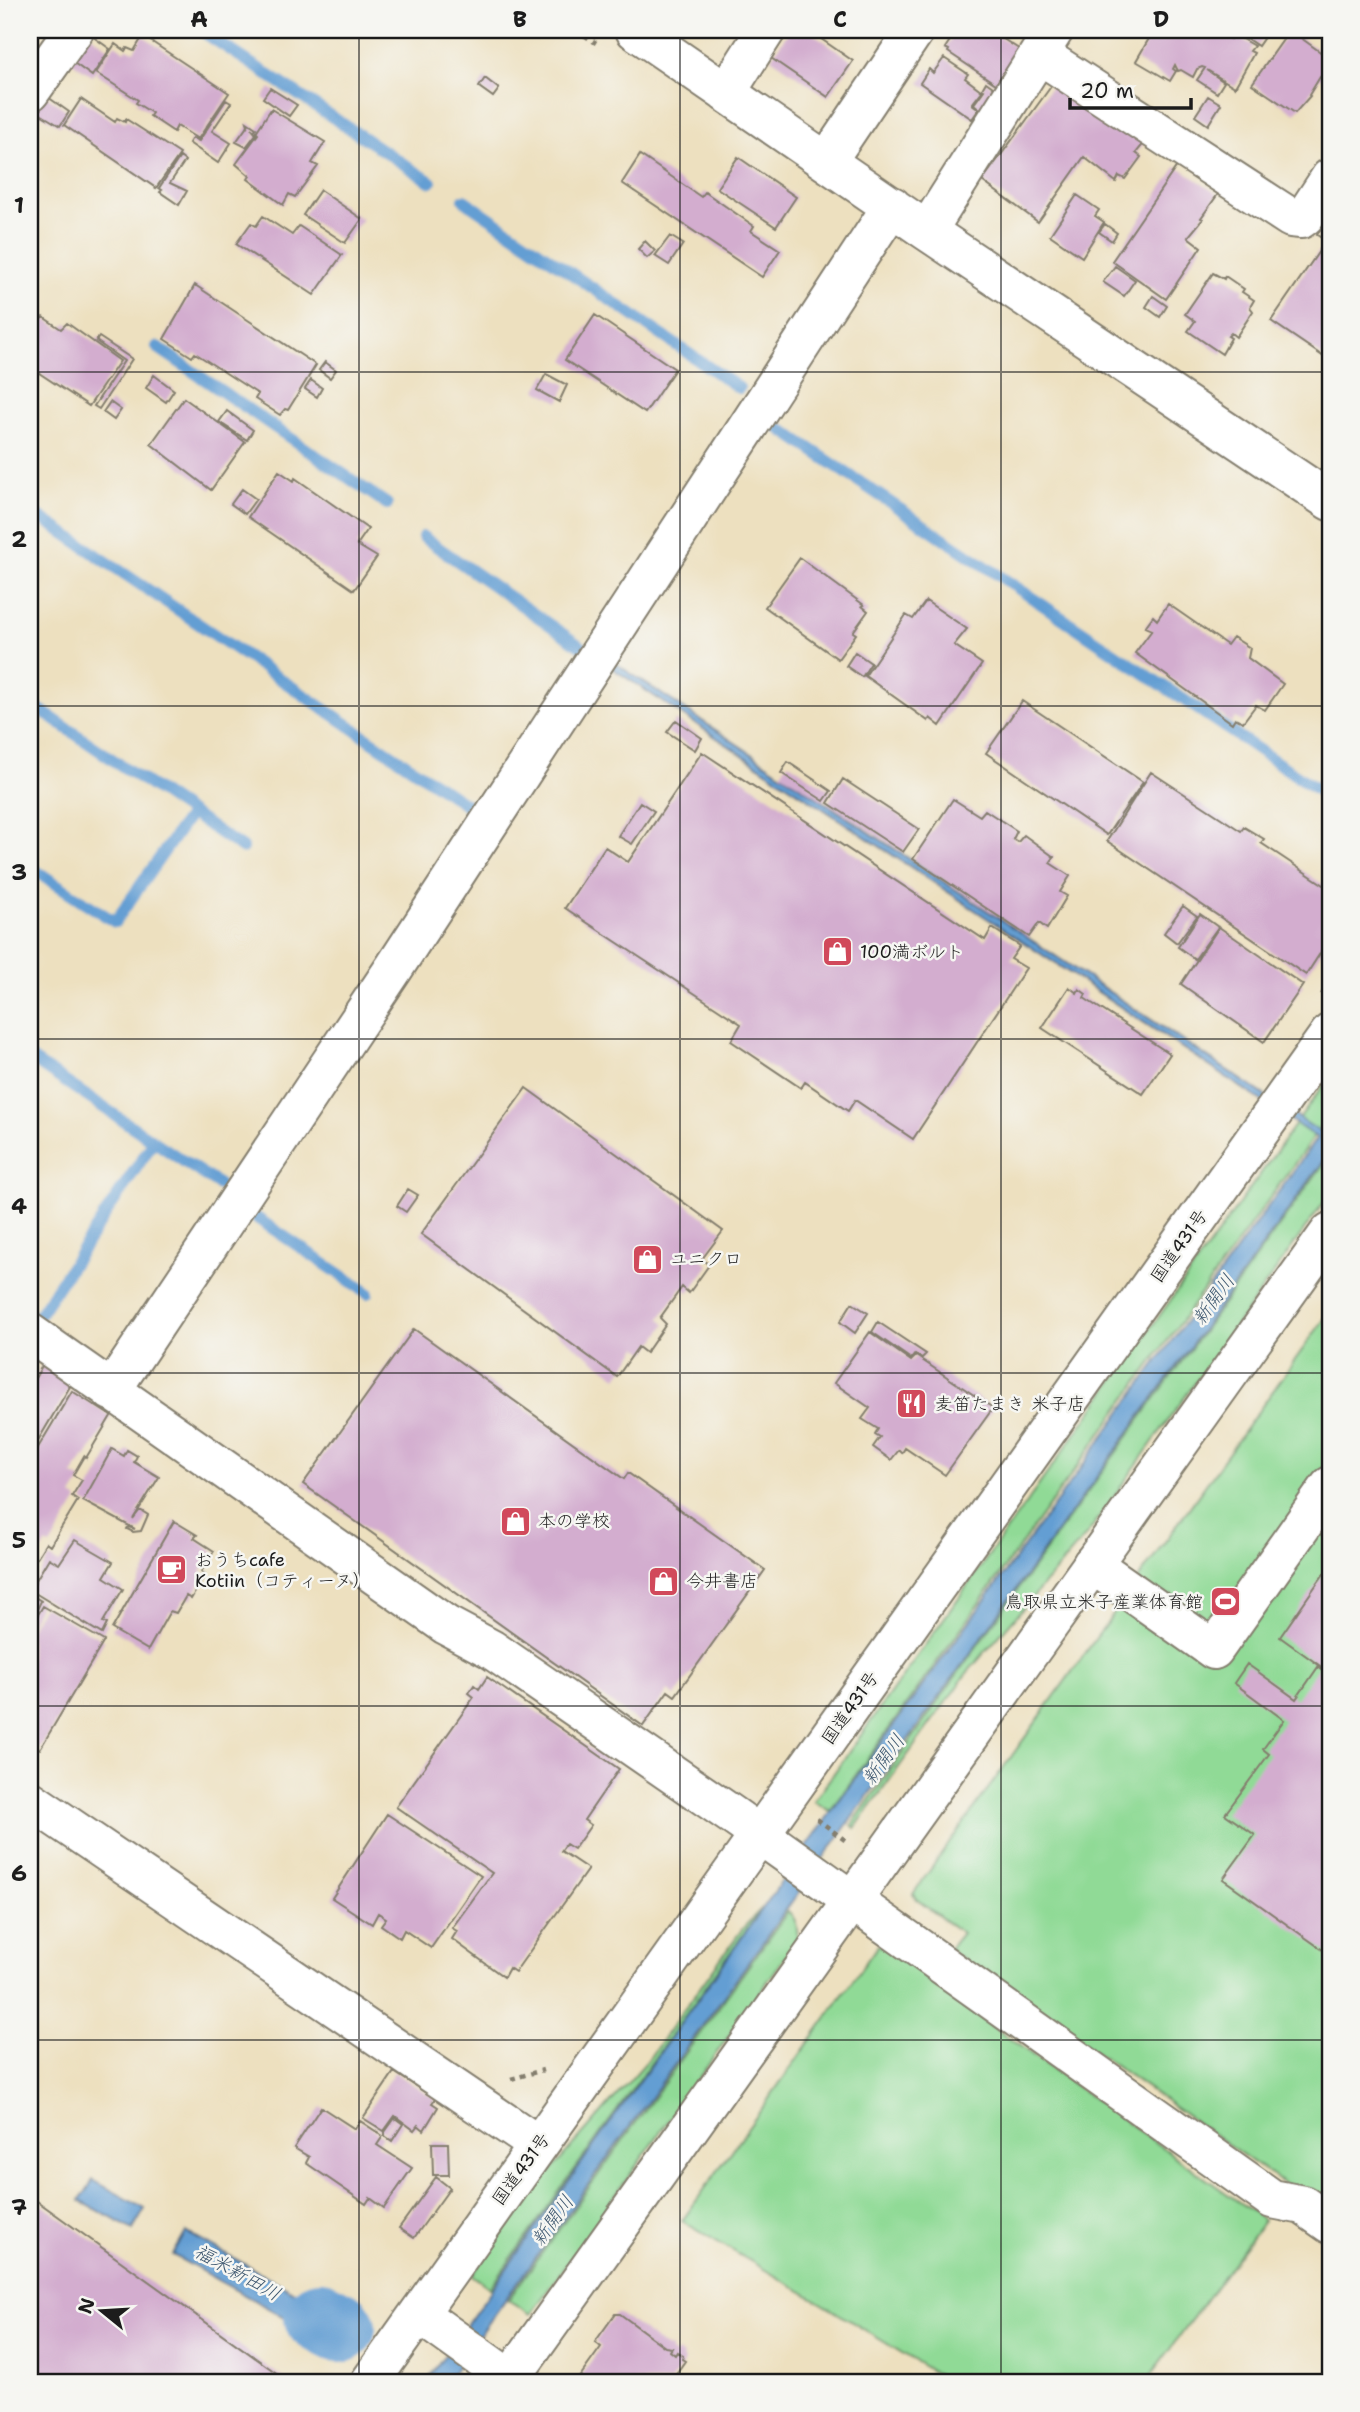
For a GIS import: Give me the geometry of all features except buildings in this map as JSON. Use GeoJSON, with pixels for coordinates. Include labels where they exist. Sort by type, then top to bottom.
{"type":"FeatureCollection","features":[{"type":"Feature","properties":{"kind":"main road"},"geometry":{"type":"LineString","coordinates":[[30,92],[74,30]]}},
{"type":"Feature","properties":{"kind":"main road"},"geometry":{"type":"LineString","coordinates":[[635,30],[1330,501]]}},
{"type":"Feature","properties":{"kind":"main road"},"geometry":{"type":"LineString","coordinates":[[726,93],[766,30]]}},
{"type":"Feature","properties":{"kind":"main road"},"geometry":{"type":"LineString","coordinates":[[827,162],[915,30]]}},
{"type":"Feature","properties":{"kind":"main road"},"geometry":{"type":"LineString","coordinates":[[928,231],[1046,42],[1291,218],[1301,219],[1305,216],[1330,178]]}},
{"type":"Feature","properties":{"kind":"main road"},"geometry":{"type":"LineString","coordinates":[[111,1391],[386,980],[892,206]]}},
{"type":"Feature","properties":{"kind":"main road","name":"国道431号"},"geometry":{"type":"LineString","coordinates":[[370,2382],[426,2319],[538,2145],[766,1839],[1330,1033]]}},
{"type":"Feature","properties":{"kind":"main road"},"geometry":{"type":"LineString","coordinates":[[426,2319],[505,2378],[848,1897],[1092,1564],[1330,1232]]}},
{"type":"Feature","properties":{"kind":"main road"},"geometry":{"type":"LineString","coordinates":[[30,1333],[446,1625],[491,1649],[766,1839],[1272,2199],[1303,2205],[1330,2224]]}},
{"type":"Feature","properties":{"kind":"main road"},"geometry":{"type":"LineString","coordinates":[[1092,1564],[1214,1650],[1330,1486]]}},
{"type":"Feature","properties":{"kind":"main road"},"geometry":{"type":"LineString","coordinates":[[30,1800],[538,2145]]}},
{"type":"Feature","properties":{"kind":"path"},"geometry":{"type":"LineString","coordinates":[[807,1812],[850,1843]]}},
{"type":"Feature","properties":{"kind":"green space"},"geometry":{"type":"Polygon","coordinates":[[[1330,1076],[1330,1114],[830,1811],[814,1801],[1330,1076]]]}},
{"type":"Feature","properties":{"kind":"green space"},"geometry":{"type":"Polygon","coordinates":[[[1330,1155],[1330,1194],[1085,1537],[967,1673],[855,1828],[852,1825],[965,1663],[1330,1155]]]}},
{"type":"Feature","properties":{"kind":"green space","name":"鳥取県立米子産業体育館"},"geometry":{"type":"Polygon","coordinates":[[[1330,1311],[1330,2216],[949,1949],[962,1933],[913,1894],[1330,1311]]]}},
{"type":"Feature","properties":{"kind":"green space"},"geometry":{"type":"Polygon","coordinates":[[[762,1908],[490,2288],[472,2275],[531,2194],[647,2061],[743,1928],[762,1908]]]}},
{"type":"Feature","properties":{"kind":"green space"},"geometry":{"type":"Polygon","coordinates":[[[788,1911],[796,1924],[797,1940],[531,2314],[508,2300],[788,1911]]]}},
{"type":"Feature","properties":{"kind":"green space"},"geometry":{"type":"Polygon","coordinates":[[[878,1945],[888,1947],[929,1976],[927,1980],[1264,2220],[1146,2382],[949,2382],[682,2221],[878,1945]]]}},
{"type":"Feature","properties":{"kind":"water","name":"新開川"},"geometry":{"type":"Polygon","coordinates":[[[609,659],[1320,1132],[1330,1119],[1330,1152],[446,2382],[426,2382],[841,1798],[1317,1138],[606,664],[609,659]]]}},
{"type":"Feature","properties":{"kind":"water"},"geometry":{"type":"Polygon","coordinates":[[[93,2180],[145,2209],[133,2230],[80,2201],[93,2180]]]}},
{"type":"Feature","properties":{"kind":"water"},"geometry":{"type":"Polygon","coordinates":[[[186,2232],[306,2298],[291,2321],[173,2255],[186,2232]]]}},
{"type":"Feature","properties":{"kind":"waterway"},"geometry":{"type":"LineString","coordinates":[[200,30],[431,182]]}},
{"type":"Feature","properties":{"kind":"waterway"},"geometry":{"type":"LineString","coordinates":[[464,200],[739,388]]}},
{"type":"Feature","properties":{"kind":"waterway"},"geometry":{"type":"LineString","coordinates":[[157,347],[387,504]]}},
{"type":"Feature","properties":{"kind":"waterway"},"geometry":{"type":"LineString","coordinates":[[763,417],[1330,798]]}},
{"type":"Feature","properties":{"kind":"waterway"},"geometry":{"type":"LineString","coordinates":[[30,510],[474,810]]}},
{"type":"Feature","properties":{"kind":"waterway"},"geometry":{"type":"LineString","coordinates":[[423,537],[583,648]]}},
{"type":"Feature","properties":{"kind":"waterway"},"geometry":{"type":"LineString","coordinates":[[30,703],[242,848]]}},
{"type":"Feature","properties":{"kind":"waterway"},"geometry":{"type":"LineString","coordinates":[[30,867],[115,922],[191,813]]}},
{"type":"Feature","properties":{"kind":"waterway"},"geometry":{"type":"LineString","coordinates":[[30,1058],[219,1185]]}},
{"type":"Feature","properties":{"kind":"waterway"},"geometry":{"type":"LineString","coordinates":[[33,1324],[154,1141]]}},
{"type":"Feature","properties":{"kind":"waterway"},"geometry":{"type":"LineString","coordinates":[[245,1210],[368,1293]]}},
{"type":"Feature","properties":{"kind":"waterway","name":"福米新田川"},"geometry":{"type":"LineString","coordinates":[[320,2317],[340,2327]]}},
{"type":"Feature","properties":{"kind":"place","name":"100満ボルト"},"geometry":{"type":"Point","coordinates":[837,952]}},
{"type":"Feature","properties":{"kind":"place","name":"ユニクロ"},"geometry":{"type":"Point","coordinates":[647,1259]}},
{"type":"Feature","properties":{"kind":"place","name":"麦笛たまき 米子店"},"geometry":{"type":"Point","coordinates":[912,1404]}},
{"type":"Feature","properties":{"kind":"place","name":"本の学校"},"geometry":{"type":"Point","coordinates":[515,1521]}},
{"type":"Feature","properties":{"kind":"place","name":"おうちcafe Kotiin（コティーヌ）"},"geometry":{"type":"Point","coordinates":[172,1570]}},
{"type":"Feature","properties":{"kind":"place","name":"今井書店"},"geometry":{"type":"Point","coordinates":[663,1581]}},
{"type":"Feature","properties":{"kind":"place","name":"鳥取県立米子産業体育館"},"geometry":{"type":"Point","coordinates":[1226,1602]}}]}
